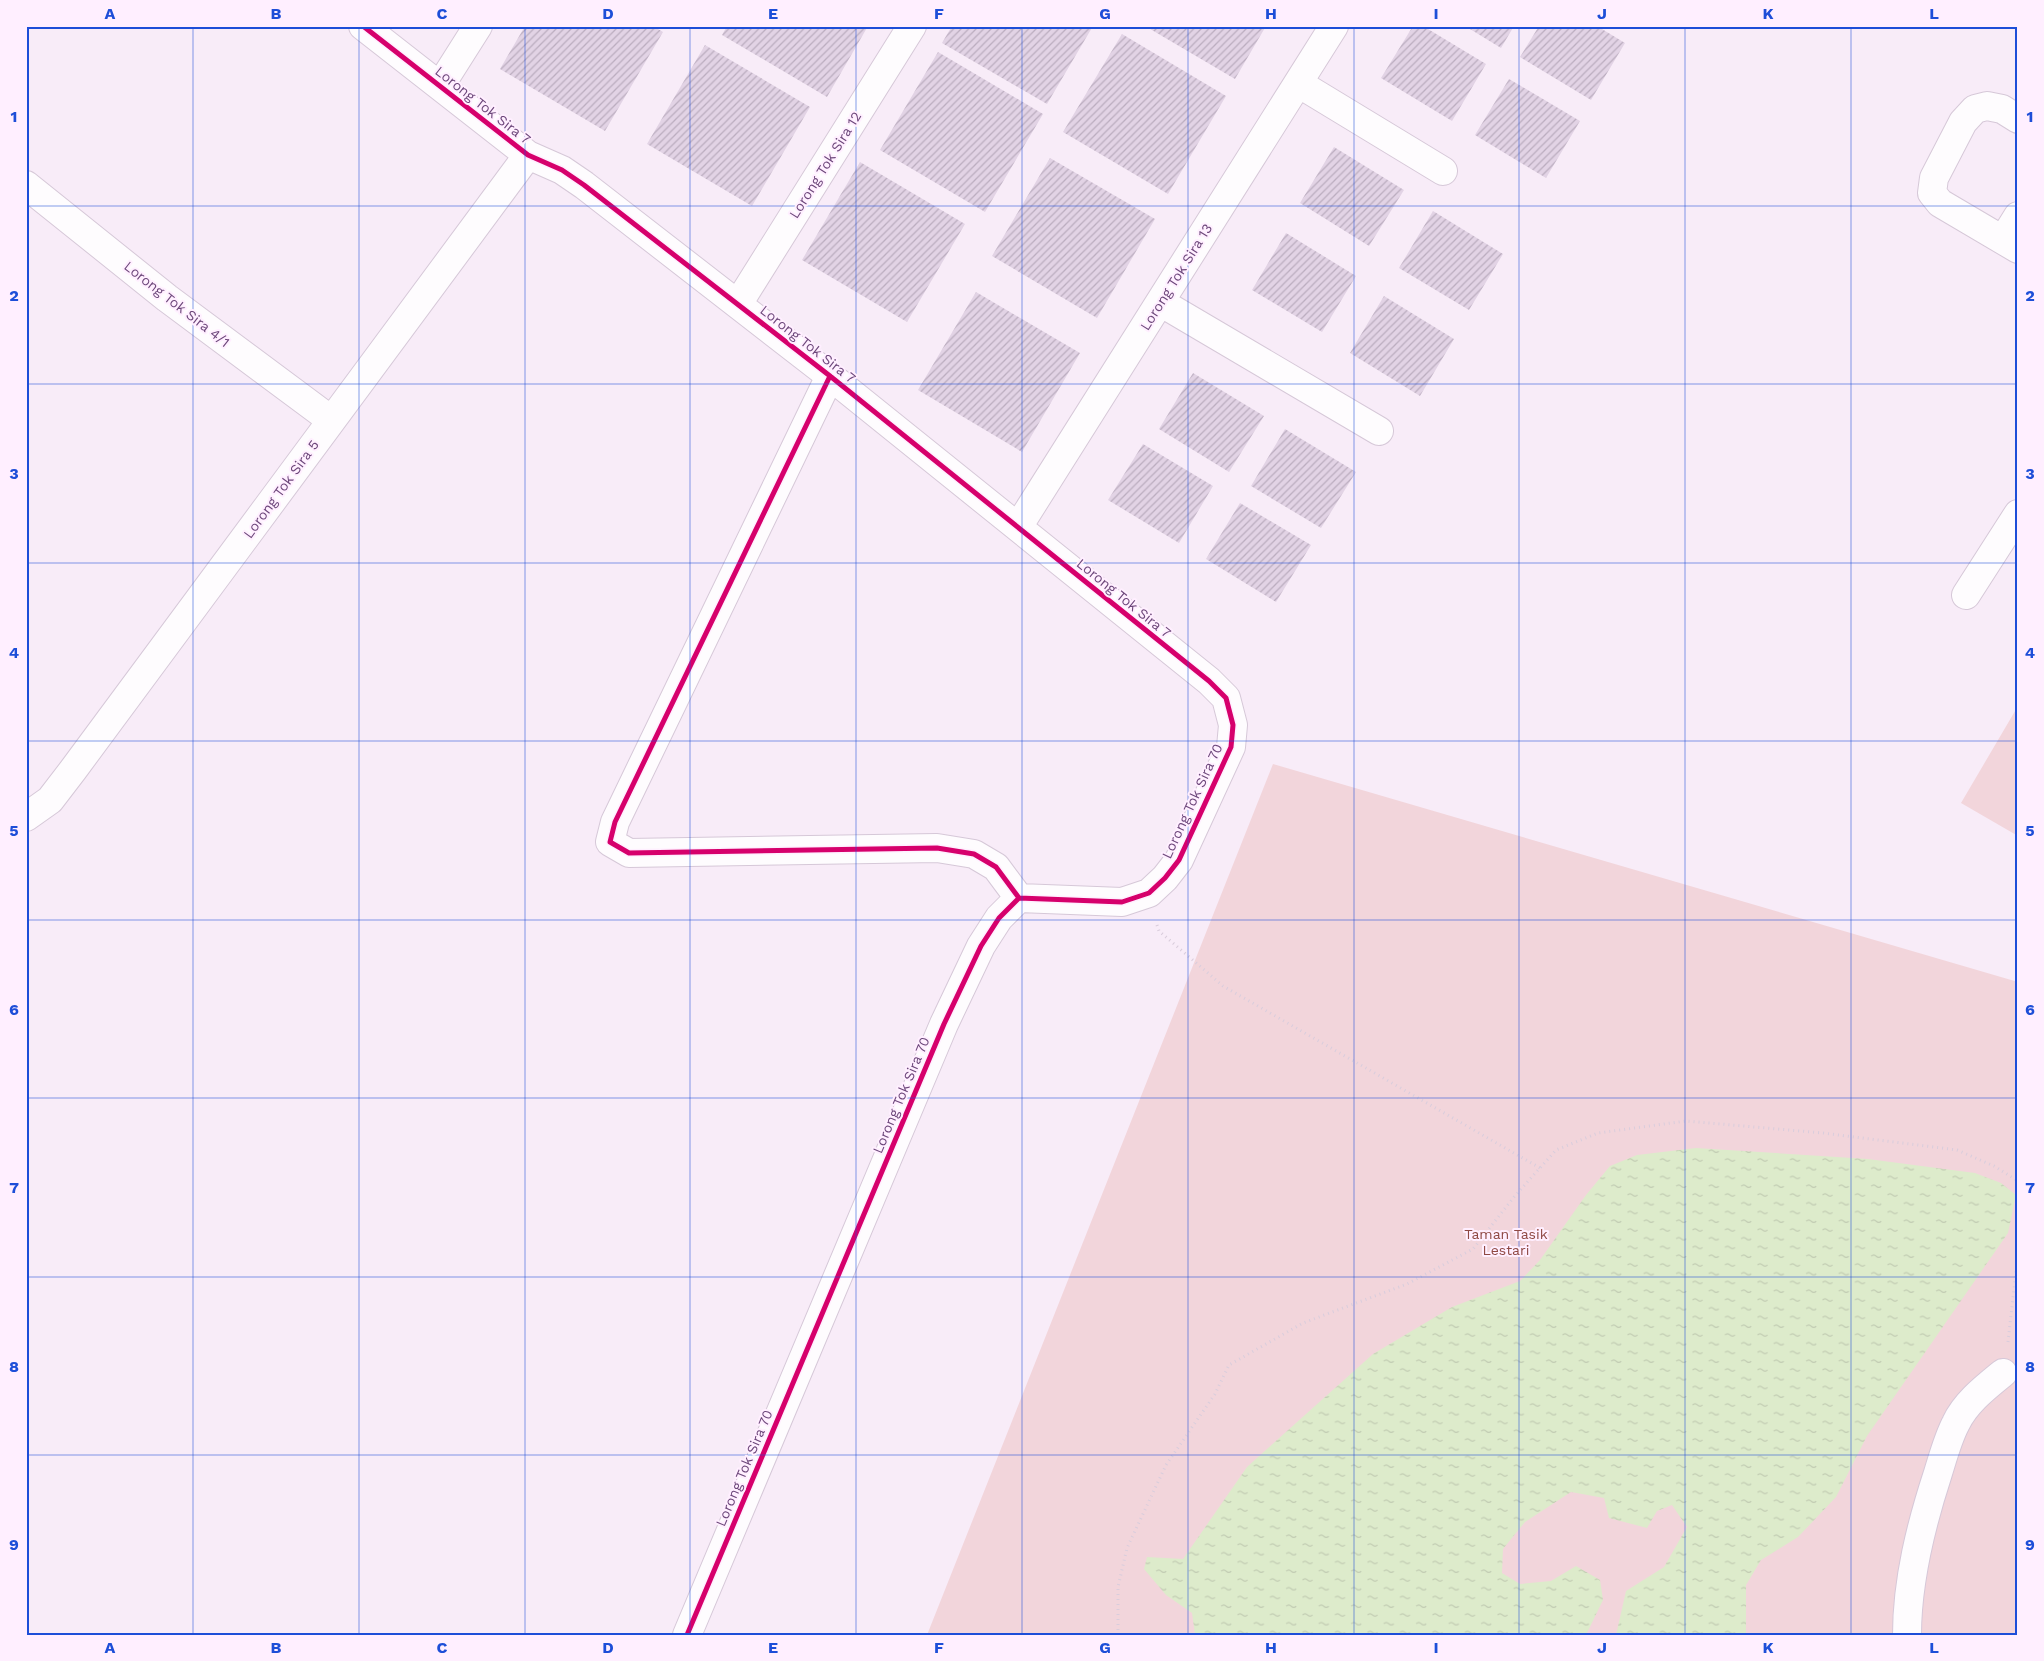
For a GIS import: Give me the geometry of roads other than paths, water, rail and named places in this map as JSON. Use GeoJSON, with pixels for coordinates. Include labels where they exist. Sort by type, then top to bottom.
{"type":"FeatureCollection","features":[{"type":"Feature","properties":{"kind":"street","name":"Lorong Tok Sira 7"},"geometry":{"type":"LineString","coordinates":[[363,26],[528,155],[562,170],[584,185],[738,304],[1209,681],[1226,698]]}},
{"type":"Feature","properties":{"kind":"street"},"geometry":{"type":"LineString","coordinates":[[440,86],[478,26]]}},
{"type":"Feature","properties":{"kind":"street","name":"Lorong Tok Sira 12"},"geometry":{"type":"LineString","coordinates":[[738,304],[912,26]]}},
{"type":"Feature","properties":{"kind":"street","name":"Lorong Tok Sira 13"},"geometry":{"type":"LineString","coordinates":[[1018,527],[1334,26]]}},
{"type":"Feature","properties":{"kind":"street"},"geometry":{"type":"LineString","coordinates":[[1298,83],[1442,171]]}},
{"type":"Feature","properties":{"kind":"street"},"geometry":{"type":"LineString","coordinates":[[2018,120],[2002,110],[1987,106],[1975,109],[1963,122],[1934,178],[1932,186],[1932,193],[1940,203],[2010,245],[2018,216]]}},
{"type":"Feature","properties":{"kind":"street","name":"Lorong Tok Sira 5"},"geometry":{"type":"LineString","coordinates":[[26,817],[50,800],[73,770],[217,577],[330,420],[528,155]]}},
{"type":"Feature","properties":{"kind":"street","name":"Lorong Tok Sira 4/1"},"geometry":{"type":"LineString","coordinates":[[26,185],[167,298],[330,420]]}},
{"type":"Feature","properties":{"kind":"street"},"geometry":{"type":"LineString","coordinates":[[1160,302],[1379,431]]}},
{"type":"Feature","properties":{"kind":"street"},"geometry":{"type":"LineString","coordinates":[[830,376],[615,822],[610,842],[629,852],[937,848],[974,854],[996,867],[1019,898]]}},
{"type":"Feature","properties":{"kind":"street"},"geometry":{"type":"LineString","coordinates":[[1966,595],[2018,514]]}},
{"type":"Feature","properties":{"kind":"street","name":"Lorong Tok Sira 70"},"geometry":{"type":"LineString","coordinates":[[686,1635],[944,1024],[981,946],[999,918],[1019,898],[1122,902],[1149,893],[1165,878],[1179,860],[1231,747],[1233,725],[1226,698]]}},
{"type":"Feature","properties":{"kind":"street"},"geometry":{"type":"LineString","coordinates":[[1907,1635],[1912,1580],[1923,1519],[1956,1421],[1979,1392],[2003,1373]]}},
{"type":"Feature","properties":{"kind":"water"},"geometry":{"type":"Polygon","coordinates":[[[1696,1148],[1868,1159],[1975,1173],[2001,1183],[2016,1195],[2008,1233],[1867,1436],[1836,1497],[1798,1537],[1761,1560],[1746,1585],[1746,1635],[1616,1635],[1626,1591],[1664,1567],[1687,1527],[1672,1505],[1657,1511],[1647,1528],[1609,1518],[1604,1498],[1571,1492],[1525,1522],[1503,1549],[1502,1573],[1520,1584],[1551,1581],[1576,1566],[1600,1580],[1603,1600],[1586,1635],[1195,1635],[1192,1613],[1166,1595],[1144,1569],[1147,1557],[1183,1559],[1247,1467],[1373,1354],[1452,1307],[1520,1281],[1540,1260],[1586,1195],[1610,1166],[1637,1155],[1696,1148]]]}},
{"type":"Feature","properties":{"kind":"park label","name":"Taman Tasik Lestari"},"geometry":{"type":"Point","coordinates":[1506,1242]}}]}
